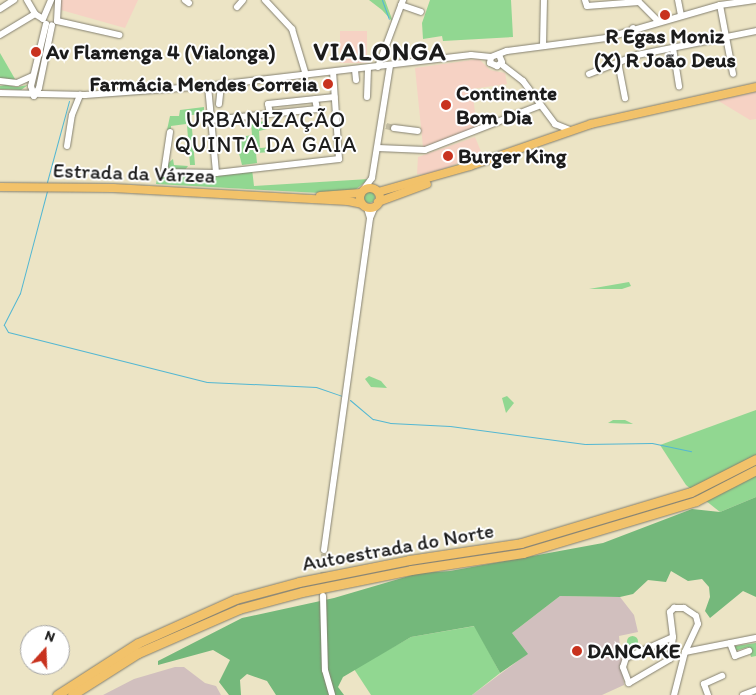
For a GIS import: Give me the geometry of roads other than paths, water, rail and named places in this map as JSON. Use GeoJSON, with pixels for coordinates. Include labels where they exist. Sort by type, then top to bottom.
{"type":"FeatureCollection","features":[{"type":"Feature","properties":{"kind":"highway","name":"Autoestrada do Norte"},"geometry":{"type":"LineString","coordinates":[[57,695],[138,643],[236,599],[300,582],[410,560],[521,543],[691,492],[756,459]]}},
{"type":"Feature","properties":{"kind":"highway","name":"Autoestrada do Norte"},"geometry":{"type":"LineString","coordinates":[[72,695],[138,653],[239,609],[302,592],[402,572],[523,553],[696,501],[756,470]]}},
{"type":"Feature","properties":{"kind":"main road","name":"Estrada da Várzea"},"geometry":{"type":"LineString","coordinates":[[1,187],[264,196],[371,205],[552,136],[631,113],[756,87]]}},
{"type":"Feature","properties":{"kind":"main road","name":"Estrada da Várzea"},"geometry":{"type":"LineString","coordinates":[[264,196],[376,191],[470,166]]}},
{"type":"Feature","properties":{"kind":"main road"},"geometry":{"type":"LineString","coordinates":[[371,205],[376,191]]}},
{"type":"Feature","properties":{"kind":"main road"},"geometry":{"type":"LineString","coordinates":[[362,192],[371,205]]}},
{"type":"Feature","properties":{"kind":"street"},"geometry":{"type":"LineString","coordinates":[[0,9],[14,0]]}},
{"type":"Feature","properties":{"kind":"street"},"geometry":{"type":"LineString","coordinates":[[27,0],[35,14],[119,35]]}},
{"type":"Feature","properties":{"kind":"street"},"geometry":{"type":"LineString","coordinates":[[34,96],[39,88],[50,19],[51,0]]}},
{"type":"Feature","properties":{"kind":"street"},"geometry":{"type":"LineString","coordinates":[[22,96],[31,86],[50,19],[58,0]]}},
{"type":"Feature","properties":{"kind":"street"},"geometry":{"type":"LineString","coordinates":[[237,7],[243,0]]}},
{"type":"Feature","properties":{"kind":"street"},"geometry":{"type":"LineString","coordinates":[[266,0],[292,30],[306,75]]}},
{"type":"Feature","properties":{"kind":"street"},"geometry":{"type":"LineString","coordinates":[[543,46],[544,0]]}},
{"type":"Feature","properties":{"kind":"street"},"geometry":{"type":"LineString","coordinates":[[584,0],[586,6],[599,3],[639,1],[658,21]]}},
{"type":"Feature","properties":{"kind":"street"},"geometry":{"type":"LineString","coordinates":[[678,0],[681,14]]}},
{"type":"Feature","properties":{"kind":"street"},"geometry":{"type":"LineString","coordinates":[[0,93],[22,96],[80,95],[208,86],[471,55],[490,57],[507,51],[606,38],[633,28],[720,4],[755,0]]}},
{"type":"Feature","properties":{"kind":"street"},"geometry":{"type":"LineString","coordinates":[[378,67],[402,2],[421,12]]}},
{"type":"Feature","properties":{"kind":"street"},"geometry":{"type":"LineString","coordinates":[[720,4],[733,74]]}},
{"type":"Feature","properties":{"kind":"street"},"geometry":{"type":"LineString","coordinates":[[0,35],[35,14]]}},
{"type":"Feature","properties":{"kind":"street"},"geometry":{"type":"LineString","coordinates":[[633,28],[638,43]]}},
{"type":"Feature","properties":{"kind":"street"},"geometry":{"type":"LineString","coordinates":[[589,74],[618,62],[673,48],[756,31]]}},
{"type":"Feature","properties":{"kind":"street"},"geometry":{"type":"LineString","coordinates":[[673,48],[679,87]]}},
{"type":"Feature","properties":{"kind":"street"},"geometry":{"type":"LineString","coordinates":[[499,55],[501,64],[522,81],[555,124],[572,130]]}},
{"type":"Feature","properties":{"kind":"street"},"geometry":{"type":"LineString","coordinates":[[490,57],[493,66],[501,64]]}},
{"type":"Feature","properties":{"kind":"street"},"geometry":{"type":"LineString","coordinates":[[618,62],[625,98]]}},
{"type":"Feature","properties":{"kind":"street"},"geometry":{"type":"LineString","coordinates":[[362,192],[372,178],[384,126],[390,66]]}},
{"type":"Feature","properties":{"kind":"street"},"geometry":{"type":"LineString","coordinates":[[367,97],[368,68]]}},
{"type":"Feature","properties":{"kind":"street"},"geometry":{"type":"LineString","coordinates":[[355,70],[356,80]]}},
{"type":"Feature","properties":{"kind":"street"},"geometry":{"type":"LineString","coordinates":[[170,132],[164,172],[216,172],[339,159],[334,72]]}},
{"type":"Feature","properties":{"kind":"street"},"geometry":{"type":"LineString","coordinates":[[0,81],[17,83],[34,76]]}},
{"type":"Feature","properties":{"kind":"street"},"geometry":{"type":"LineString","coordinates":[[219,104],[221,85]]}},
{"type":"Feature","properties":{"kind":"street"},"geometry":{"type":"LineString","coordinates":[[31,86],[34,96]]}},
{"type":"Feature","properties":{"kind":"street"},"geometry":{"type":"LineString","coordinates":[[208,86],[216,172]]}},
{"type":"Feature","properties":{"kind":"street"},"geometry":{"type":"LineString","coordinates":[[39,88],[46,96]]}},
{"type":"Feature","properties":{"kind":"street"},"geometry":{"type":"LineString","coordinates":[[67,146],[72,115],[80,95]]}},
{"type":"Feature","properties":{"kind":"street"},"geometry":{"type":"LineString","coordinates":[[270,114],[268,104],[335,97]]}},
{"type":"Feature","properties":{"kind":"street"},"geometry":{"type":"LineString","coordinates":[[211,120],[316,109],[315,99]]}},
{"type":"Feature","properties":{"kind":"street"},"geometry":{"type":"LineString","coordinates":[[378,148],[425,150],[541,105]]}},
{"type":"Feature","properties":{"kind":"street"},"geometry":{"type":"LineString","coordinates":[[552,136],[555,124]]}},
{"type":"Feature","properties":{"kind":"street"},"geometry":{"type":"LineString","coordinates":[[394,128],[418,131]]}},
{"type":"Feature","properties":{"kind":"street"},"geometry":{"type":"LineString","coordinates":[[372,178],[376,191]]}},
{"type":"Feature","properties":{"kind":"street"},"geometry":{"type":"LineString","coordinates":[[324,550],[371,205]]}},
{"type":"Feature","properties":{"kind":"street"},"geometry":{"type":"LineString","coordinates":[[323,596],[324,670],[332,695]]}},
{"type":"Feature","properties":{"kind":"street"},"geometry":{"type":"LineString","coordinates":[[674,637],[624,660],[629,683],[641,677],[655,666],[670,659],[674,637],[670,612],[674,608],[684,608],[696,616],[698,624],[684,652],[674,695]]}},
{"type":"Feature","properties":{"kind":"street"},"geometry":{"type":"LineString","coordinates":[[684,652],[756,638]]}},
{"type":"Feature","properties":{"kind":"street"},"geometry":{"type":"LineString","coordinates":[[730,643],[735,656],[749,652]]}},
{"type":"Feature","properties":{"kind":"street"},"geometry":{"type":"LineString","coordinates":[[708,695],[704,684],[722,676]]}},
{"type":"Feature","properties":{"kind":"waterway"},"geometry":{"type":"LineString","coordinates":[[382,0],[389,19]]}},
{"type":"Feature","properties":{"kind":"waterway"},"geometry":{"type":"LineString","coordinates":[[47,182],[69,101]]}},
{"type":"Feature","properties":{"kind":"waterway"},"geometry":{"type":"LineString","coordinates":[[47,191],[20,293],[4,325],[8,332],[207,382],[316,387],[342,396]]}},
{"type":"Feature","properties":{"kind":"waterway"},"geometry":{"type":"LineString","coordinates":[[350,400],[373,419],[390,423],[450,426],[585,444],[652,443],[691,451]]}},
{"type":"Feature","properties":{"kind":"tunnel"},"geometry":{"type":"LineString","coordinates":[[386,126],[394,128]]}},
{"type":"Feature","properties":{"kind":"tunnel"},"geometry":{"type":"LineString","coordinates":[[323,596],[324,550]]}},
{"type":"Feature","properties":{"kind":"place","name":"R Egas Moniz (X) R João Deus"},"geometry":{"type":"Point","coordinates":[665,15]}},
{"type":"Feature","properties":{"kind":"place","name":"Av Flamenga 4 (Vialonga)"},"geometry":{"type":"Point","coordinates":[36,52]}},
{"type":"Feature","properties":{"kind":"place","name":"Farmácia Mendes Correia"},"geometry":{"type":"Point","coordinates":[328,84]}},
{"type":"Feature","properties":{"kind":"place","name":"Continente Bom Dia"},"geometry":{"type":"Point","coordinates":[446,105]}},
{"type":"Feature","properties":{"kind":"place","name":"Burger King"},"geometry":{"type":"Point","coordinates":[448,156]}},
{"type":"Feature","properties":{"kind":"place","name":"DANCAKE"},"geometry":{"type":"Point","coordinates":[577,651]}},
{"type":"Feature","properties":{"kind":"district","name":"VIALONGA"},"geometry":{"type":"Point","coordinates":[380,52]}},
{"type":"Feature","properties":{"kind":"district","name":"URBANIZAÇÃO QUINTA DA GAIA"},"geometry":{"type":"Point","coordinates":[266,132]}}]}
